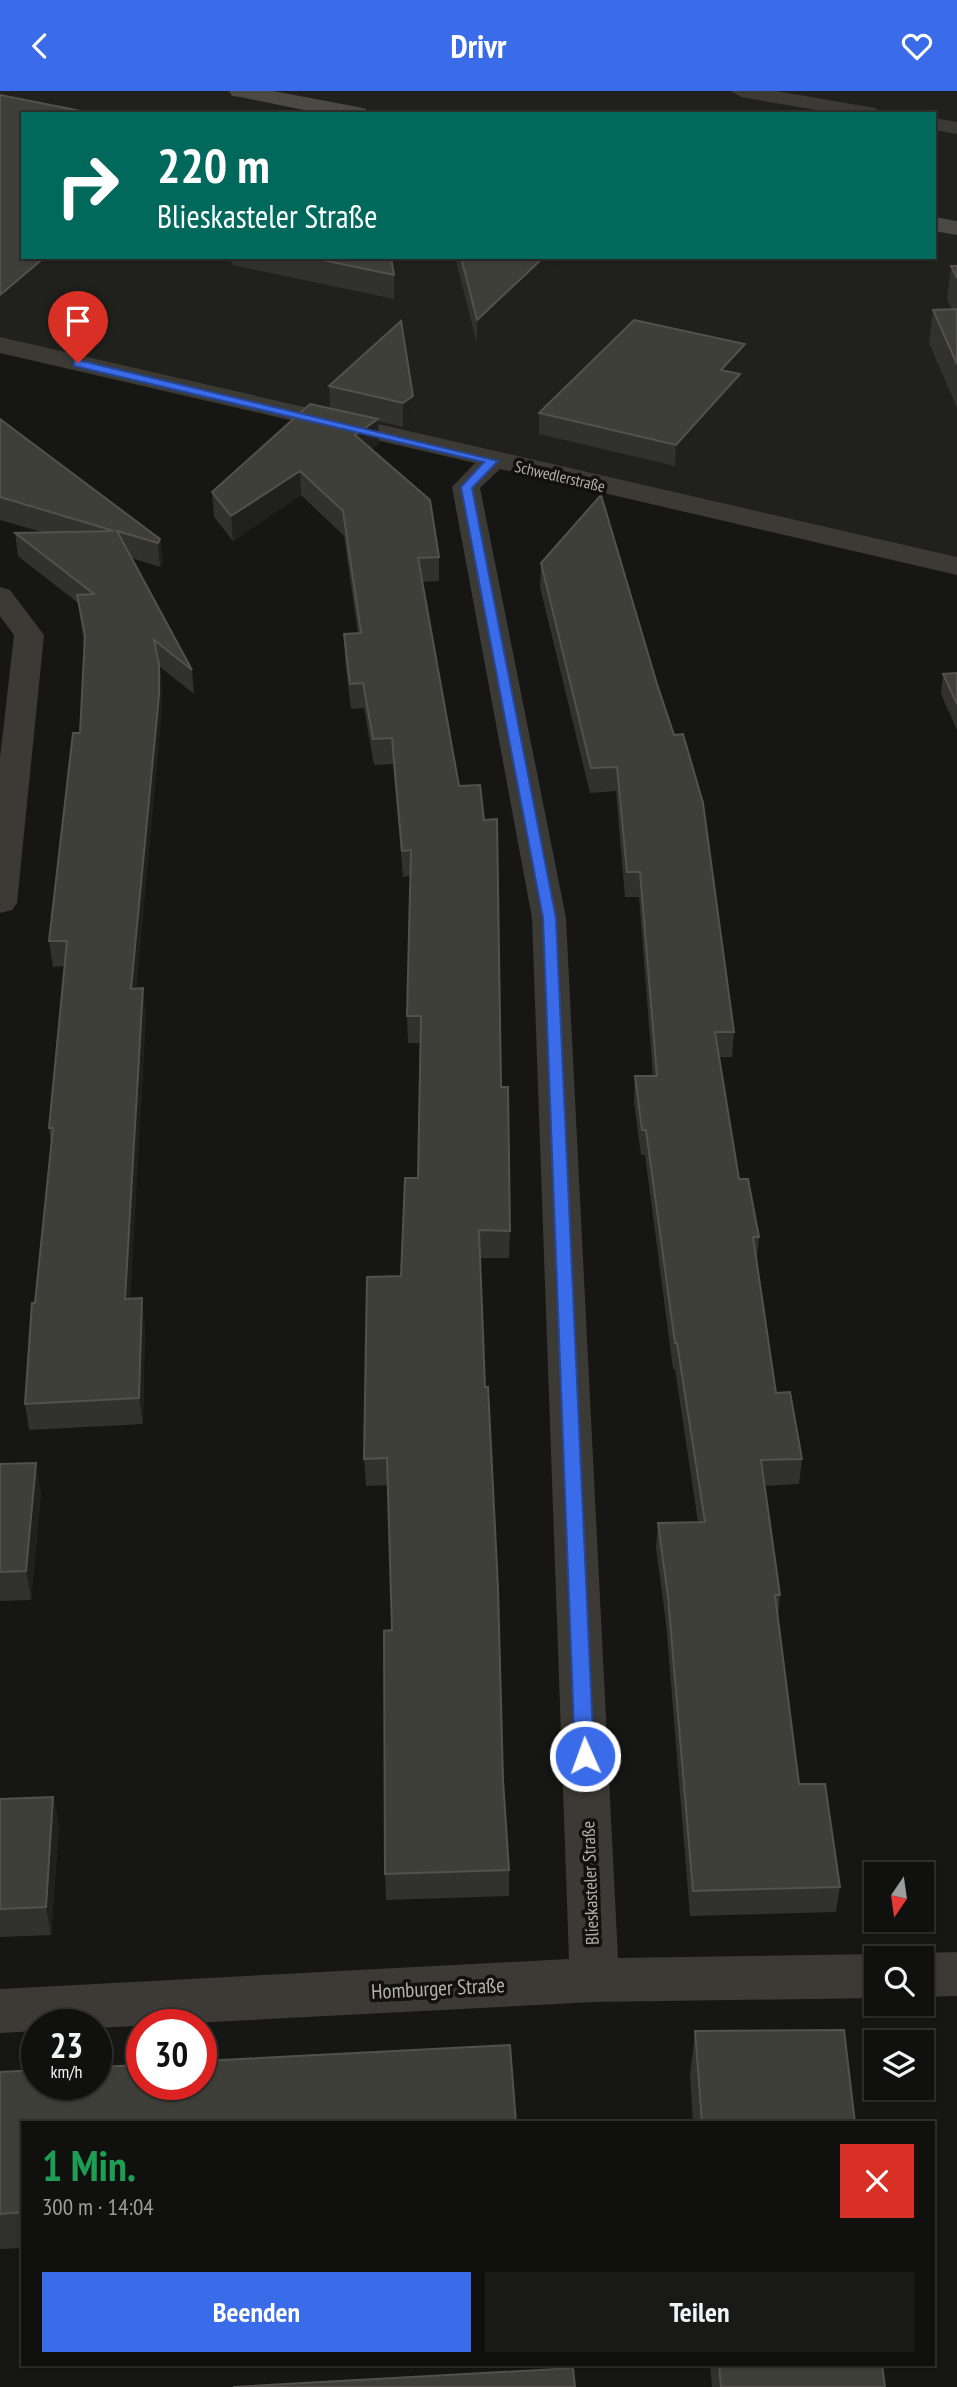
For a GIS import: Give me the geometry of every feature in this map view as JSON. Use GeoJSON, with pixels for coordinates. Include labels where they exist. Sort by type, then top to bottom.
{"type":"FeatureCollection","features":[{"type":"Feature","properties":{"kind":"street"},"geometry":{"type":"LineString","coordinates":[[240,91],[274,94],[350,112]]}},
{"type":"Feature","properties":{"kind":"street"},"geometry":{"type":"LineString","coordinates":[[936,224],[957,228]]}},
{"type":"Feature","properties":{"kind":"street","name":"Schwedlerstraße"},"geometry":{"type":"LineString","coordinates":[[0,345],[492,461],[957,566]]}},
{"type":"Feature","properties":{"kind":"street","name":"Blieskasteler Straße"},"geometry":{"type":"LineString","coordinates":[[492,461],[466,487],[550,918],[594,1980]]}},
{"type":"Feature","properties":{"kind":"street"},"geometry":{"type":"LineString","coordinates":[[0,596],[29,635],[0,903]]}},
{"type":"Feature","properties":{"kind":"street"},"geometry":{"type":"LineString","coordinates":[[934,1975],[957,1974]]}},
{"type":"Feature","properties":{"kind":"street","name":"Homburger Straße"},"geometry":{"type":"LineString","coordinates":[[0,2011],[594,1980],[864,1976]]}},
{"type":"Feature","properties":{"kind":"lane"},"geometry":{"type":"LineString","coordinates":[[741,91],[863,112]]}},
{"type":"Feature","properties":{"kind":"lane"},"geometry":{"type":"LineString","coordinates":[[936,124],[957,128]]}},
{"type":"Feature","properties":{"kind":"shaded area"},"geometry":{"type":"Polygon","coordinates":[[[0,91],[957,91],[957,557],[0,353],[0,91]]]}},
{"type":"Feature","properties":{"kind":"building"},"geometry":{"type":"Polygon","coordinates":[[[0,95],[86,112],[21,112],[21,259],[43,259],[0,295],[0,95]]]}},
{"type":"Feature","properties":{"kind":"building"},"geometry":{"type":"Polygon","coordinates":[[[318,259],[391,259],[394,275],[318,259]]]}},
{"type":"Feature","properties":{"kind":"building"},"geometry":{"type":"Polygon","coordinates":[[[462,259],[542,259],[477,320],[462,259]]]}},
{"type":"Feature","properties":{"kind":"building"},"geometry":{"type":"Polygon","coordinates":[[[951,266],[957,266],[957,278],[951,266]]]}},
{"type":"Feature","properties":{"kind":"building"},"geometry":{"type":"Polygon","coordinates":[[[957,309],[957,364],[933,310],[957,309]]]}},
{"type":"Feature","properties":{"kind":"building"},"geometry":{"type":"Polygon","coordinates":[[[634,320],[745,344],[721,370],[740,374],[676,445],[539,413],[634,320]]]}},
{"type":"Feature","properties":{"kind":"building"},"geometry":{"type":"Polygon","coordinates":[[[401,321],[413,396],[403,403],[329,386],[401,321]]]}},
{"type":"Feature","properties":{"kind":"building"},"geometry":{"type":"Polygon","coordinates":[[[310,404],[378,419],[355,435],[430,500],[439,557],[418,558],[459,786],[480,785],[484,820],[497,819],[501,1087],[508,1087],[510,1231],[479,1230],[485,1387],[488,1387],[498,1588],[503,1780],[509,1870],[385,1874],[384,1631],[392,1630],[387,1458],[364,1459],[367,1277],[401,1276],[405,1178],[418,1178],[421,1016],[407,1016],[411,850],[402,851],[392,738],[373,739],[363,683],[350,684],[344,634],[361,633],[343,511],[300,471],[231,516],[212,492],[310,404]]]}},
{"type":"Feature","properties":{"kind":"building"},"geometry":{"type":"Polygon","coordinates":[[[0,419],[160,539],[158,543],[117,531],[192,670],[154,640],[159,664],[159,695],[131,989],[143,988],[125,1299],[142,1298],[139,1398],[25,1404],[32,1303],[35,1303],[53,1128],[49,1128],[67,941],[49,941],[73,733],[80,733],[85,635],[77,595],[94,594],[15,533],[114,531],[0,497],[0,419]]]}},
{"type":"Feature","properties":{"kind":"building"},"geometry":{"type":"Polygon","coordinates":[[[601,495],[657,684],[674,735],[683,734],[703,803],[734,1032],[715,1032],[739,1179],[748,1179],[759,1237],[753,1237],[776,1393],[790,1392],[802,1459],[761,1460],[780,1595],[775,1595],[799,1784],[825,1784],[840,1887],[693,1891],[668,1597],[658,1523],[705,1522],[675,1343],[646,1130],[642,1130],[635,1076],[657,1076],[640,872],[627,872],[617,767],[591,768],[541,563],[601,495]]]}},
{"type":"Feature","properties":{"kind":"building"},"geometry":{"type":"Polygon","coordinates":[[[957,673],[957,704],[943,674],[957,673]]]}},
{"type":"Feature","properties":{"kind":"building"},"geometry":{"type":"Polygon","coordinates":[[[36,1463],[26,1571],[0,1572],[0,1464],[36,1463]]]}},
{"type":"Feature","properties":{"kind":"building"},"geometry":{"type":"Polygon","coordinates":[[[53,1797],[46,1907],[0,1909],[0,1799],[53,1797]]]}},
{"type":"Feature","properties":{"kind":"building"},"geometry":{"type":"Polygon","coordinates":[[[844,2030],[855,2121],[702,2121],[695,2031],[844,2030]]]}},
{"type":"Feature","properties":{"kind":"building"},"geometry":{"type":"Polygon","coordinates":[[[510,2045],[516,2121],[21,2121],[21,2212],[0,2214],[0,2072],[21,2071],[21,2100],[112,2100],[112,2066],[126,2066],[126,2100],[217,2100],[217,2060],[510,2045]]]}},
{"type":"Feature","properties":{"kind":"building"},"geometry":{"type":"Polygon","coordinates":[[[719,2366],[882,2366],[885,2387],[721,2387],[719,2366]]]}},
{"type":"Feature","properties":{"kind":"building"},"geometry":{"type":"Polygon","coordinates":[[[573,2368],[575,2387],[233,2387],[573,2368]]]}},
{"type":"Feature","properties":{"kind":"route"},"geometry":{"type":"LineString","coordinates":[[78,363],[492,461],[466,487],[550,918],[585,1756]]}}]}
